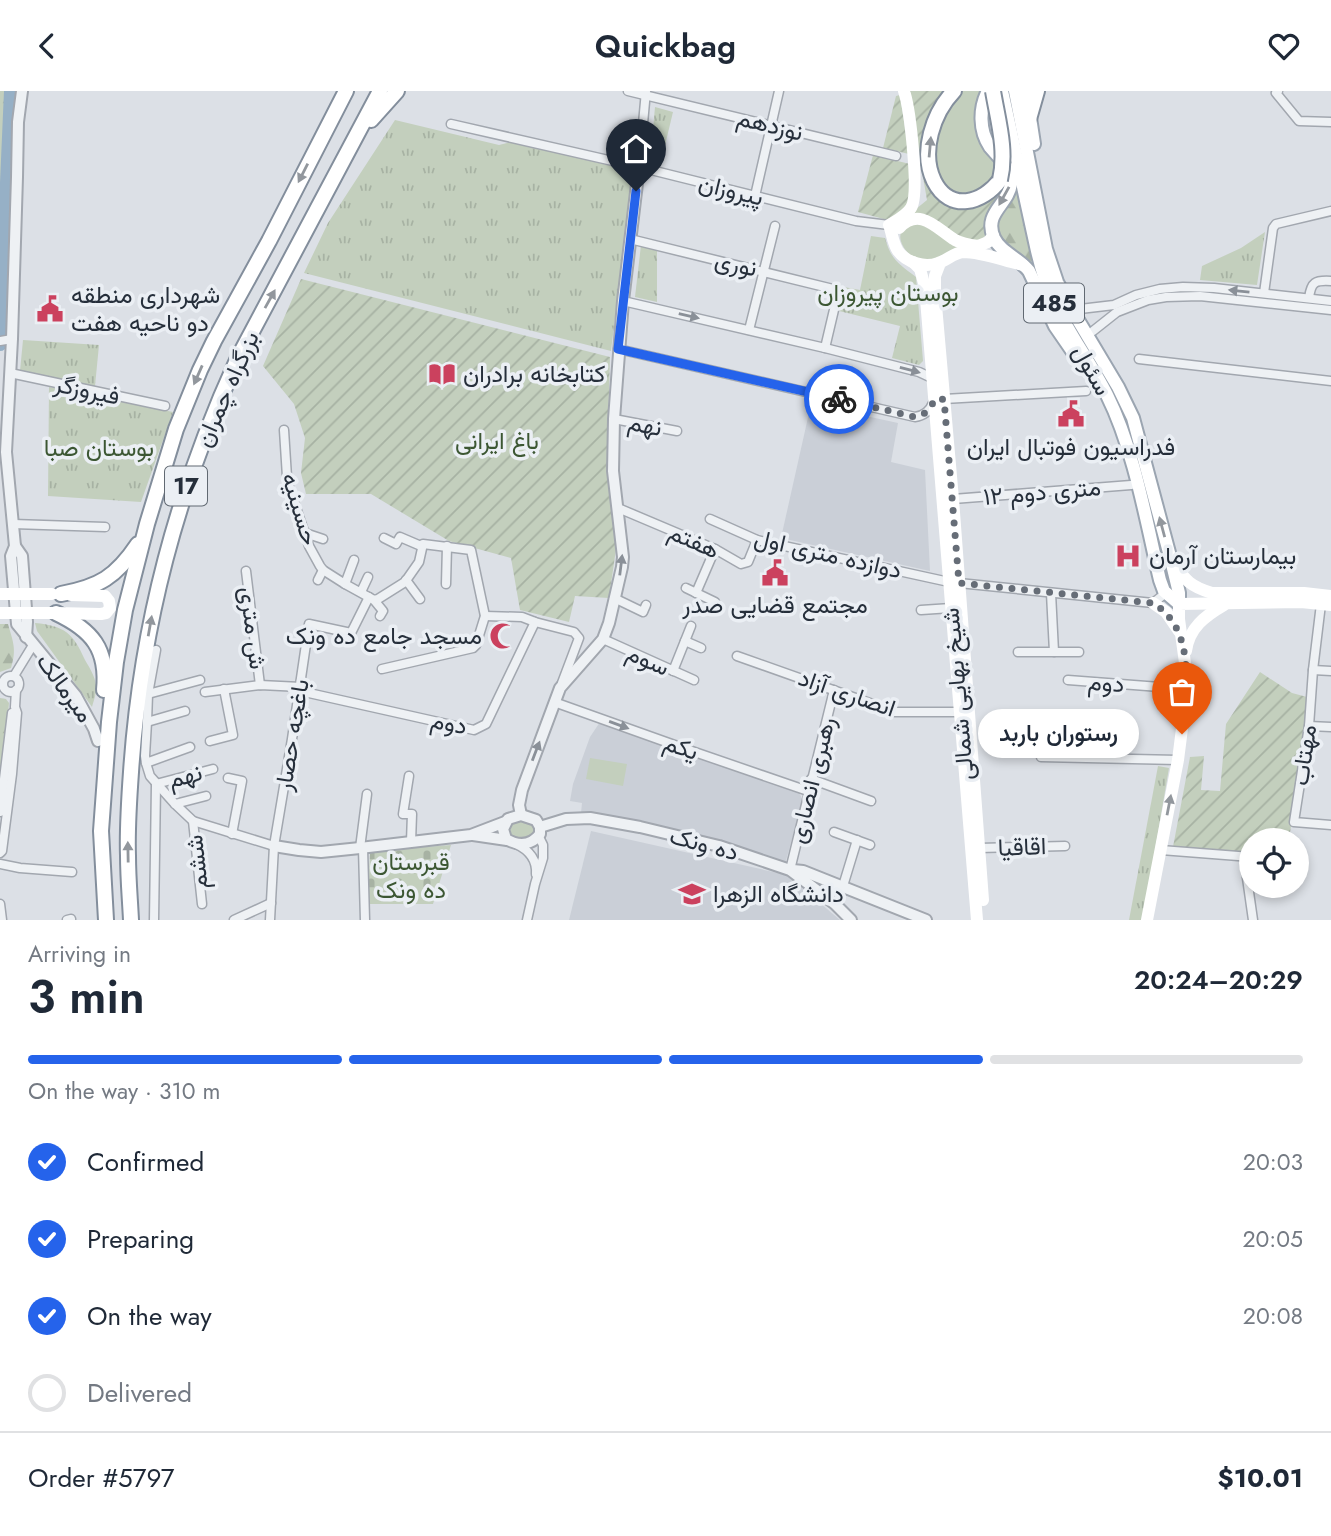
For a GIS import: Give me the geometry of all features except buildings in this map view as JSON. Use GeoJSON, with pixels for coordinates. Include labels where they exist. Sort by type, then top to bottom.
{"type":"FeatureCollection","features":[{"type":"Feature","properties":{"kind":"highway"},"geometry":{"type":"LineString","coordinates":[[322,137],[337,91]]}},
{"type":"Feature","properties":{"kind":"highway","name":"بزرگراه چمران"},"geometry":{"type":"LineString","coordinates":[[106,920],[101,831],[109,722],[125,610],[147,524],[176,429],[200,370],[346,91]]}},
{"type":"Feature","properties":{"kind":"highway","name":"بزرگراه چمران"},"geometry":{"type":"LineString","coordinates":[[131,920],[128,807],[136,704],[152,611],[180,502],[237,358],[380,91]]}},
{"type":"Feature","properties":{"kind":"highway"},"geometry":{"type":"LineString","coordinates":[[356,137],[397,91]]}},
{"type":"Feature","properties":{"kind":"highway"},"geometry":{"type":"LineString","coordinates":[[954,91],[940,108],[932,130],[929,143],[931,173],[934,182],[945,195],[971,201],[984,197],[1000,180],[1003,145],[991,91]]}},
{"type":"Feature","properties":{"kind":"highway"},"geometry":{"type":"LineString","coordinates":[[1029,118],[1037,91]]}},
{"type":"Feature","properties":{"kind":"highway"},"geometry":{"type":"LineString","coordinates":[[57,594],[84,590],[107,579],[124,565],[138,545],[147,524]]}},
{"type":"Feature","properties":{"kind":"highway"},"geometry":{"type":"LineString","coordinates":[[56,613],[71,620],[86,632],[104,660],[94,803],[101,831]]}},
{"type":"Feature","properties":{"kind":"main road"},"geometry":{"type":"LineString","coordinates":[[891,231],[909,211],[915,193],[909,112],[904,91]]}},
{"type":"Feature","properties":{"kind":"main road"},"geometry":{"type":"LineString","coordinates":[[991,91],[982,105],[982,127],[986,141],[1009,170],[1011,183],[994,213],[993,236],[1000,247],[1025,266],[1032,276],[1055,326],[1102,401],[1131,485],[1142,501]]}},
{"type":"Feature","properties":{"kind":"main road","name":"سئول"},"geometry":{"type":"LineString","coordinates":[[1002,91],[1044,277],[1064,322],[1107,395],[1123,431],[1164,591]]}},
{"type":"Feature","properties":{"kind":"main road","name":"سئول"},"geometry":{"type":"LineString","coordinates":[[1014,91],[1046,249],[1057,282],[1133,418],[1179,593],[1186,689],[1182,734],[1147,920]]}},
{"type":"Feature","properties":{"kind":"main road"},"geometry":{"type":"LineString","coordinates":[[1026,91],[1053,243],[1068,286],[1126,387],[1133,418]]}},
{"type":"Feature","properties":{"kind":"main road"},"geometry":{"type":"LineString","coordinates":[[891,231],[917,219],[931,222],[955,240],[978,247],[989,242],[993,236]]}},
{"type":"Feature","properties":{"kind":"main road","name":"شیخ بهایی شمالی"},"geometry":{"type":"LineString","coordinates":[[891,231],[898,251],[920,269],[924,282],[932,378],[939,400],[953,499],[954,582],[951,608],[964,712]]}},
{"type":"Feature","properties":{"kind":"main road"},"geometry":{"type":"LineString","coordinates":[[913,262],[924,265],[940,263],[952,254],[960,252],[1025,266]]}},
{"type":"Feature","properties":{"kind":"main road","name":"شیخ بهایی شمالی"},"geometry":{"type":"LineString","coordinates":[[940,263],[935,276],[939,400],[975,848],[977,920]]}},
{"type":"Feature","properties":{"kind":"main road"},"geometry":{"type":"LineString","coordinates":[[1171,560],[1189,584],[1212,593],[1304,593],[1328,601]]}},
{"type":"Feature","properties":{"kind":"main road"},"geometry":{"type":"LineString","coordinates":[[1164,591],[1179,604],[1328,601]]}},
{"type":"Feature","properties":{"kind":"main road"},"geometry":{"type":"LineString","coordinates":[[0,594],[100,596],[107,598],[110,606],[107,612],[100,614],[0,613]]}},
{"type":"Feature","properties":{"kind":"main road"},"geometry":{"type":"LineString","coordinates":[[1153,603],[1166,612],[1182,638]]}},
{"type":"Feature","properties":{"kind":"main road"},"geometry":{"type":"LineString","coordinates":[[1185,658],[1189,636],[1208,615],[1225,604]]}},
{"type":"Feature","properties":{"kind":"main road","name":"شیخ بهایی شمالی"},"geometry":{"type":"LineString","coordinates":[[975,848],[985,920]]}},
{"type":"Feature","properties":{"kind":"street","name":"میرمالک"},"geometry":{"type":"LineString","coordinates":[[22,91],[5,340],[10,373],[6,452],[15,546],[11,556],[17,624],[76,696],[98,741]]}},
{"type":"Feature","properties":{"kind":"street","name":"نوزدهم"},"geometry":{"type":"LineString","coordinates":[[628,91],[896,156]]}},
{"type":"Feature","properties":{"kind":"street"},"geometry":{"type":"LineString","coordinates":[[755,196],[779,91]]}},
{"type":"Feature","properties":{"kind":"street"},"geometry":{"type":"LineString","coordinates":[[1278,91],[1276,93],[1299,121],[1330,121]]}},
{"type":"Feature","properties":{"kind":"street"},"geometry":{"type":"LineString","coordinates":[[560,688],[603,639],[622,567],[613,471],[614,418],[622,301],[639,167],[645,93]]}},
{"type":"Feature","properties":{"kind":"street","name":"پیروزان"},"geometry":{"type":"LineString","coordinates":[[451,124],[639,167],[891,231]]}},
{"type":"Feature","properties":{"kind":"street"},"geometry":{"type":"LineString","coordinates":[[1264,293],[1273,228],[1276,224],[1331,211]]}},
{"type":"Feature","properties":{"kind":"street"},"geometry":{"type":"LineString","coordinates":[[749,330],[775,226]]}},
{"type":"Feature","properties":{"kind":"street","name":"نوری"},"geometry":{"type":"LineString","coordinates":[[630,239],[833,289],[837,297],[825,348]]}},
{"type":"Feature","properties":{"kind":"street"},"geometry":{"type":"LineString","coordinates":[[1303,308],[1312,284],[1331,281]]}},
{"type":"Feature","properties":{"kind":"street"},"geometry":{"type":"LineString","coordinates":[[1080,309],[1114,305],[1146,292],[1200,287],[1331,301]]}},
{"type":"Feature","properties":{"kind":"street"},"geometry":{"type":"LineString","coordinates":[[1093,331],[1117,312],[1148,300],[1166,297],[1200,296],[1331,310]]}},
{"type":"Feature","properties":{"kind":"street"},"geometry":{"type":"LineString","coordinates":[[622,301],[825,348],[919,372],[932,378]]}},
{"type":"Feature","properties":{"kind":"street"},"geometry":{"type":"LineString","coordinates":[[618,349],[915,417],[927,412],[939,400],[1086,391]]}},
{"type":"Feature","properties":{"kind":"street"},"geometry":{"type":"LineString","coordinates":[[1139,359],[1331,381]]}},
{"type":"Feature","properties":{"kind":"street","name":"فیروزگر"},"geometry":{"type":"LineString","coordinates":[[10,373],[165,406]]}},
{"type":"Feature","properties":{"kind":"street","name":"نهم"},"geometry":{"type":"LineString","coordinates":[[614,418],[677,431]]}},
{"type":"Feature","properties":{"kind":"street","name":"حسینیه"},"geometry":{"type":"LineString","coordinates":[[284,430],[287,477],[309,546],[323,571],[372,599]]}},
{"type":"Feature","properties":{"kind":"street","name":"۱۲ متری دوم"},"geometry":{"type":"LineString","coordinates":[[953,499],[1131,485]]}},
{"type":"Feature","properties":{"kind":"street","name":"هفتم"},"geometry":{"type":"LineString","coordinates":[[618,508],[715,549],[743,564],[748,562],[757,540]]}},
{"type":"Feature","properties":{"kind":"street","name":"دوازده متری اول"},"geometry":{"type":"LineString","coordinates":[[710,519],[757,540],[954,582],[1153,603]]}},
{"type":"Feature","properties":{"kind":"street"},"geometry":{"type":"LineString","coordinates":[[13,524],[106,527]]}},
{"type":"Feature","properties":{"kind":"street"},"geometry":{"type":"LineString","coordinates":[[305,533],[323,539]]}},
{"type":"Feature","properties":{"kind":"street"},"geometry":{"type":"LineString","coordinates":[[382,669],[472,648],[476,645],[485,616],[471,550],[425,544],[421,546],[400,537],[396,544],[384,538]]}},
{"type":"Feature","properties":{"kind":"street"},"geometry":{"type":"LineString","coordinates":[[380,616],[383,611],[372,599],[387,594],[406,580],[419,562],[421,546]]}},
{"type":"Feature","properties":{"kind":"street"},"geometry":{"type":"LineString","coordinates":[[446,584],[447,547]]}},
{"type":"Feature","properties":{"kind":"street"},"geometry":{"type":"LineString","coordinates":[[696,593],[715,549]]}},
{"type":"Feature","properties":{"kind":"street"},"geometry":{"type":"LineString","coordinates":[[345,584],[354,560]]}},
{"type":"Feature","properties":{"kind":"street","name":"ش متری"},"geometry":{"type":"LineString","coordinates":[[246,571],[260,685]]}},
{"type":"Feature","properties":{"kind":"street"},"geometry":{"type":"LineString","coordinates":[[318,580],[323,571]]}},
{"type":"Feature","properties":{"kind":"street"},"geometry":{"type":"LineString","coordinates":[[361,592],[369,577]]}},
{"type":"Feature","properties":{"kind":"street"},"geometry":{"type":"LineString","coordinates":[[406,580],[420,599]]}},
{"type":"Feature","properties":{"kind":"street"},"geometry":{"type":"LineString","coordinates":[[686,589],[715,602]]}},
{"type":"Feature","properties":{"kind":"street"},"geometry":{"type":"LineString","coordinates":[[1153,603],[1164,591]]}},
{"type":"Feature","properties":{"kind":"street"},"geometry":{"type":"LineString","coordinates":[[1051,593],[1054,652]]}},
{"type":"Feature","properties":{"kind":"street","name":"باغچه حصار"},"geometry":{"type":"LineString","coordinates":[[270,920],[274,846],[309,624],[351,633],[372,599]]}},
{"type":"Feature","properties":{"kind":"street"},"geometry":{"type":"LineString","coordinates":[[614,599],[643,612],[646,605]]}},
{"type":"Feature","properties":{"kind":"street","name":"مهتاب"},"geometry":{"type":"LineString","coordinates":[[1328,601],[1313,670],[1309,726],[1294,822],[1331,825]]}},
{"type":"Feature","properties":{"kind":"street"},"geometry":{"type":"LineString","coordinates":[[921,610],[951,608]]}},
{"type":"Feature","properties":{"kind":"street"},"geometry":{"type":"LineString","coordinates":[[485,616],[522,617],[574,632],[579,638],[522,790],[519,805],[521,815]]}},
{"type":"Feature","properties":{"kind":"street","name":"دوم"},"geometry":{"type":"LineString","coordinates":[[205,692],[260,685],[300,689],[474,730],[486,724],[535,622]]}},
{"type":"Feature","properties":{"kind":"street"},"geometry":{"type":"LineString","coordinates":[[673,671],[691,626]]}},
{"type":"Feature","properties":{"kind":"street","name":"سوم"},"geometry":{"type":"LineString","coordinates":[[603,639],[694,680]]}},
{"type":"Feature","properties":{"kind":"street"},"geometry":{"type":"LineString","coordinates":[[14,676],[30,641]]}},
{"type":"Feature","properties":{"kind":"street"},"geometry":{"type":"LineString","coordinates":[[685,641],[701,648]]}},
{"type":"Feature","properties":{"kind":"street"},"geometry":{"type":"LineString","coordinates":[[156,650],[148,694],[146,763],[156,784],[193,821],[274,846],[321,852],[471,835],[521,815],[536,820],[544,853],[527,920]]}},
{"type":"Feature","properties":{"kind":"street"},"geometry":{"type":"LineString","coordinates":[[1018,652],[1079,652]]}},
{"type":"Feature","properties":{"kind":"street","name":"انصاری آزاد"},"geometry":{"type":"LineString","coordinates":[[737,656],[902,713],[964,712]]}},
{"type":"Feature","properties":{"kind":"street"},"geometry":{"type":"LineString","coordinates":[[1313,670],[1331,671]]}},
{"type":"Feature","properties":{"kind":"street"},"geometry":{"type":"LineString","coordinates":[[14,676],[7,677],[2,685],[11,692],[16,690]]}},
{"type":"Feature","properties":{"kind":"street"},"geometry":{"type":"LineString","coordinates":[[0,812],[12,712],[19,683],[14,676]]}},
{"type":"Feature","properties":{"kind":"street"},"geometry":{"type":"LineString","coordinates":[[148,694],[200,680]]}},
{"type":"Feature","properties":{"kind":"street","name":"دوم"},"geometry":{"type":"LineString","coordinates":[[1068,680],[1186,689]]}},
{"type":"Feature","properties":{"kind":"street"},"geometry":{"type":"LineString","coordinates":[[210,741],[233,735],[224,689]]}},
{"type":"Feature","properties":{"kind":"street","name":"رهبری انصاری"},"geometry":{"type":"LineString","coordinates":[[790,870],[834,690]]}},
{"type":"Feature","properties":{"kind":"street","name":"یکم"},"geometry":{"type":"LineString","coordinates":[[554,702],[808,791]]}},
{"type":"Feature","properties":{"kind":"street"},"geometry":{"type":"LineString","coordinates":[[0,853],[12,774],[18,713],[15,707]]}},
{"type":"Feature","properties":{"kind":"street"},"geometry":{"type":"LineString","coordinates":[[147,722],[185,711]]}},
{"type":"Feature","properties":{"kind":"street"},"geometry":{"type":"LineString","coordinates":[[1309,726],[1331,727]]}},
{"type":"Feature","properties":{"kind":"street"},"geometry":{"type":"LineString","coordinates":[[146,763],[190,747]]}},
{"type":"Feature","properties":{"kind":"street"},"geometry":{"type":"LineString","coordinates":[[1041,757],[1178,760]]}},
{"type":"Feature","properties":{"kind":"street","name":"نهم"},"geometry":{"type":"LineString","coordinates":[[156,784],[213,769]]}},
{"type":"Feature","properties":{"kind":"street"},"geometry":{"type":"LineString","coordinates":[[409,776],[403,814],[412,814],[411,842]]}},
{"type":"Feature","properties":{"kind":"street"},"geometry":{"type":"LineString","coordinates":[[228,778],[242,781],[232,834]]}},
{"type":"Feature","properties":{"kind":"street"},"geometry":{"type":"LineString","coordinates":[[811,779],[871,801]]}},
{"type":"Feature","properties":{"kind":"street"},"geometry":{"type":"LineString","coordinates":[[154,920],[156,784]]}},
{"type":"Feature","properties":{"kind":"street"},"geometry":{"type":"LineString","coordinates":[[365,920],[362,848],[368,794]]}},
{"type":"Feature","properties":{"kind":"street"},"geometry":{"type":"LineString","coordinates":[[175,804],[206,796]]}},
{"type":"Feature","properties":{"kind":"street","name":"ده ونک"},"geometry":{"type":"LineString","coordinates":[[540,832],[557,821],[590,818],[719,846],[790,870],[835,904],[850,920]]}},
{"type":"Feature","properties":{"kind":"street","name":"ششم"},"geometry":{"type":"LineString","coordinates":[[193,821],[202,904]]}},
{"type":"Feature","properties":{"kind":"street"},"geometry":{"type":"LineString","coordinates":[[505,822],[503,834],[534,860],[535,884]]}},
{"type":"Feature","properties":{"kind":"street"},"geometry":{"type":"LineString","coordinates":[[471,835],[526,843],[540,832]]}},
{"type":"Feature","properties":{"kind":"street"},"geometry":{"type":"LineString","coordinates":[[835,832],[870,845]]}},
{"type":"Feature","properties":{"kind":"street"},"geometry":{"type":"LineString","coordinates":[[843,886],[857,841]]}},
{"type":"Feature","properties":{"kind":"street","name":"اقاقیا"},"geometry":{"type":"LineString","coordinates":[[975,848],[1065,846]]}},
{"type":"Feature","properties":{"kind":"street"},"geometry":{"type":"LineString","coordinates":[[1161,850],[1239,856]]}},
{"type":"Feature","properties":{"kind":"street"},"geometry":{"type":"LineString","coordinates":[[0,864],[72,872]]}},
{"type":"Feature","properties":{"kind":"street"},"geometry":{"type":"LineString","coordinates":[[790,870],[803,871],[926,920]]}},
{"type":"Feature","properties":{"kind":"street"},"geometry":{"type":"LineString","coordinates":[[1251,898],[1253,920]]}},
{"type":"Feature","properties":{"kind":"street"},"geometry":{"type":"LineString","coordinates":[[234,920],[271,903]]}},
{"type":"Feature","properties":{"kind":"street"},"geometry":{"type":"LineString","coordinates":[[0,904],[2,920]]}},
{"type":"Feature","properties":{"kind":"shaded area"},"geometry":{"type":"Polygon","coordinates":[[[811,404],[898,423],[891,462],[925,470],[930,571],[781,538],[811,404]]]}},
{"type":"Feature","properties":{"kind":"shaded area"},"geometry":{"type":"Polygon","coordinates":[[[600,722],[798,791],[803,800],[785,864],[709,837],[581,813],[582,803],[570,801],[573,784],[590,737],[600,722]]]}},
{"type":"Feature","properties":{"kind":"shaded area","name":"دانشگاه الزهرا"},"geometry":{"type":"Polygon","coordinates":[[[591,831],[787,875],[840,920],[569,920],[591,831]]]}},
{"type":"Feature","properties":{"kind":"green space"},"geometry":{"type":"Polygon","coordinates":[[[0,91],[8,91],[0,222],[0,91]]]}},
{"type":"Feature","properties":{"kind":"green space"},"geometry":{"type":"Polygon","coordinates":[[[908,91],[950,91],[932,119],[934,189],[985,202],[994,197],[1008,176],[988,233],[978,243],[959,237],[927,215],[910,214],[927,200],[908,91]]]}},
{"type":"Feature","properties":{"kind":"green space"},"geometry":{"type":"Polygon","coordinates":[[[958,91],[981,91],[981,110],[996,150],[998,168],[983,193],[955,196],[935,175],[933,138],[958,91]]]}},
{"type":"Feature","properties":{"kind":"green space"},"geometry":{"type":"Polygon","coordinates":[[[900,95],[909,154],[883,148],[896,96],[900,95]]]}},
{"type":"Feature","properties":{"kind":"green space"},"geometry":{"type":"Polygon","coordinates":[[[655,107],[673,112],[661,162],[650,163],[655,107]]]}},
{"type":"Feature","properties":{"kind":"green space"},"geometry":{"type":"Polygon","coordinates":[[[395,120],[499,145],[511,142],[633,171],[611,351],[304,273],[328,223],[395,120]]]}},
{"type":"Feature","properties":{"kind":"green space"},"geometry":{"type":"Polygon","coordinates":[[[873,155],[910,164],[912,202],[891,221],[858,212],[873,155]]]}},
{"type":"Feature","properties":{"kind":"green space"},"geometry":{"type":"Polygon","coordinates":[[[1017,183],[1036,266],[1031,267],[1010,252],[994,232],[997,214],[1017,183]]]}},
{"type":"Feature","properties":{"kind":"green space"},"geometry":{"type":"Polygon","coordinates":[[[922,223],[962,249],[925,262],[912,257],[902,245],[901,234],[907,227],[922,223]]]}},
{"type":"Feature","properties":{"kind":"green space"},"geometry":{"type":"Polygon","coordinates":[[[1265,232],[1257,285],[1200,280],[1202,266],[1241,248],[1265,232]]]}},
{"type":"Feature","properties":{"kind":"green space","name":"بوستان پیروزان"},"geometry":{"type":"Polygon","coordinates":[[[871,236],[885,238],[896,261],[916,277],[923,361],[919,365],[892,358],[900,326],[839,311],[844,287],[860,290],[871,236]]]}},
{"type":"Feature","properties":{"kind":"green space"},"geometry":{"type":"Polygon","coordinates":[[[641,245],[657,249],[657,302],[635,297],[641,245]]]}},
{"type":"Feature","properties":{"kind":"green space","name":"باغ ایرانی"},"geometry":{"type":"Polygon","coordinates":[[[301,279],[610,357],[607,467],[617,542],[609,598],[575,596],[569,622],[520,610],[511,558],[449,541],[371,494],[306,494],[301,473],[305,438],[294,404],[263,366],[301,279]]]}},
{"type":"Feature","properties":{"kind":"green space"},"geometry":{"type":"Polygon","coordinates":[[[23,340],[99,345],[95,386],[20,371],[23,340]]]}},
{"type":"Feature","properties":{"kind":"green space","name":"بوستان صبا"},"geometry":{"type":"Polygon","coordinates":[[[49,387],[173,412],[141,502],[48,496],[49,387]]]}},
{"type":"Feature","properties":{"kind":"green space"},"geometry":{"type":"Polygon","coordinates":[[[35,623],[54,626],[72,637],[95,682],[92,707],[37,631],[35,623]]]}},
{"type":"Feature","properties":{"kind":"green space"},"geometry":{"type":"Polygon","coordinates":[[[0,624],[8,624],[14,650],[11,668],[0,672],[0,624]]]}},
{"type":"Feature","properties":{"kind":"green space"},"geometry":{"type":"Polygon","coordinates":[[[1260,672],[1292,693],[1307,697],[1291,828],[1239,828],[1239,852],[1173,847],[1190,757],[1204,756],[1201,790],[1220,791],[1226,724],[1260,672]]]}},
{"type":"Feature","properties":{"kind":"green space"},"geometry":{"type":"Polygon","coordinates":[[[0,698],[9,703],[0,795],[0,698]]]}},
{"type":"Feature","properties":{"kind":"green space"},"geometry":{"type":"Polygon","coordinates":[[[590,758],[627,764],[623,786],[586,779],[590,758]]]}},
{"type":"Feature","properties":{"kind":"green space"},"geometry":{"type":"Polygon","coordinates":[[[1158,766],[1169,768],[1143,920],[1129,920],[1158,766]]]}},
{"type":"Feature","properties":{"kind":"green space"},"geometry":{"type":"Polygon","coordinates":[[[525,821],[533,824],[534,835],[525,838],[512,837],[512,823],[525,821]]]}},
{"type":"Feature","properties":{"kind":"green space","name":"قبرستان ده ونک"},"geometry":{"type":"Polygon","coordinates":[[[451,845],[433,904],[368,904],[370,851],[451,845]]]}},
{"type":"Feature","properties":{"kind":"waterway"},"geometry":{"type":"LineString","coordinates":[[0,344],[11,91]]}},
{"type":"Feature","properties":{"kind":"way so far"},"geometry":{"type":"LineString","coordinates":[[839,399],[915,417],[927,412],[934,400],[944,399],[959,583],[1153,603],[1166,612],[1182,638],[1185,658],[1186,689],[1182,734]]}},
{"type":"Feature","properties":{"kind":"place","name":"شهرداری منطقه دو ناحیه هفت"},"geometry":{"type":"Point","coordinates":[50,309]}},
{"type":"Feature","properties":{"kind":"place","name":"کتابخانه برادران"},"geometry":{"type":"Point","coordinates":[442,374]}},
{"type":"Feature","properties":{"kind":"place","name":"فدراسیون فوتبال ایران"},"geometry":{"type":"Point","coordinates":[1071,414]}},
{"type":"Feature","properties":{"kind":"place","name":"بیمارستان آرمان"},"geometry":{"type":"Point","coordinates":[1128,556]}},
{"type":"Feature","properties":{"kind":"place","name":"مجتمع قضایی صدر"},"geometry":{"type":"Point","coordinates":[775,573]}},
{"type":"Feature","properties":{"kind":"place","name":"مسجد جامع ده ونک"},"geometry":{"type":"Point","coordinates":[503,636]}},
{"type":"Feature","properties":{"kind":"place","name":"رستوران باربد"},"geometry":{"type":"Point","coordinates":[1182,734]}},
{"type":"Feature","properties":{"kind":"place","name":"دانشگاه الزهرا"},"geometry":{"type":"Point","coordinates":[692,894]}},
{"type":"Feature","properties":{"kind":"route"},"geometry":{"type":"LineString","coordinates":[[636,191],[618,349],[839,399]]}}]}
